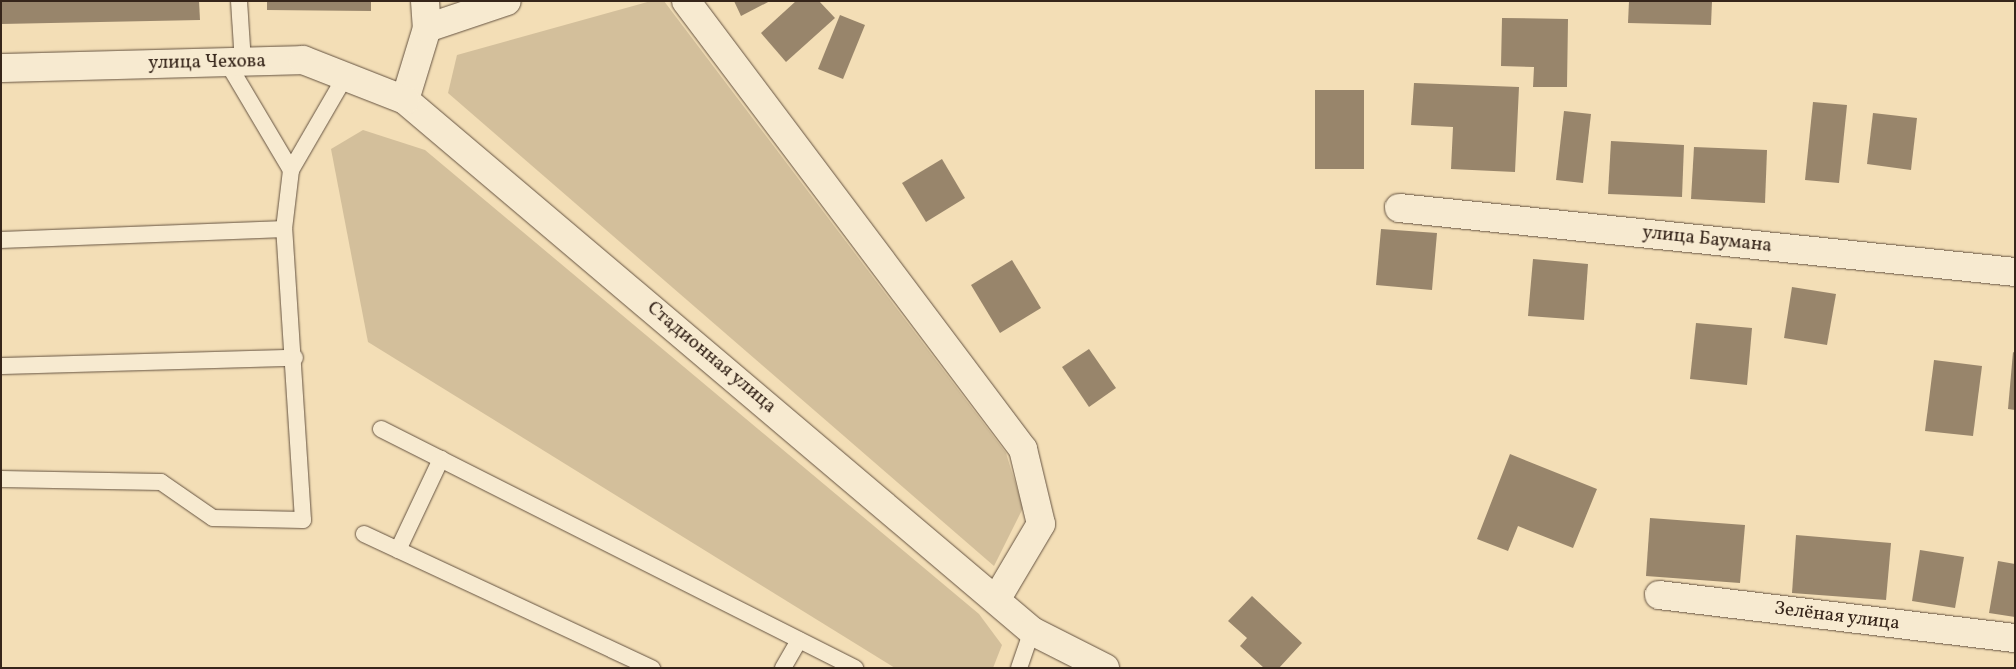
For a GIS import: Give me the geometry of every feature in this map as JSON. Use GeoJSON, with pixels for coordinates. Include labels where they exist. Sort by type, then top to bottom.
{"type":"FeatureCollection","features":[{"type":"Feature","properties":{"kind":"street"},"geometry":{"type":"LineString","coordinates":[[405,100],[427,28],[426,1]]}},
{"type":"Feature","properties":{"kind":"street"},"geometry":{"type":"LineString","coordinates":[[427,28],[507,1]]}},
{"type":"Feature","properties":{"kind":"street"},"geometry":{"type":"LineString","coordinates":[[686,1],[1023,449],[1041,524],[996,600]]}},
{"type":"Feature","properties":{"kind":"street","name":"улица Чехова"},"geometry":{"type":"LineString","coordinates":[[1,68],[303,60],[405,100]]}},
{"type":"Feature","properties":{"kind":"street","name":"Стадионная улица"},"geometry":{"type":"LineString","coordinates":[[405,100],[1032,631],[1091,665]]}},
{"type":"Feature","properties":{"kind":"street","name":"улица Баумана"},"geometry":{"type":"LineString","coordinates":[[1399,208],[2015,272]]}},
{"type":"Feature","properties":{"kind":"street","name":"Зелёная улица"},"geometry":{"type":"LineString","coordinates":[[1659,595],[2015,638]]}},
{"type":"Feature","properties":{"kind":"lane"},"geometry":{"type":"LineString","coordinates":[[239,1],[235,63],[291,170]]}},
{"type":"Feature","properties":{"kind":"lane"},"geometry":{"type":"LineString","coordinates":[[1,479],[162,482],[213,518],[303,520],[295,358],[284,229],[291,170],[345,76]]}},
{"type":"Feature","properties":{"kind":"lane"},"geometry":{"type":"LineString","coordinates":[[1,240],[284,229]]}},
{"type":"Feature","properties":{"kind":"lane"},"geometry":{"type":"LineString","coordinates":[[1,366],[295,358]]}},
{"type":"Feature","properties":{"kind":"lane"},"geometry":{"type":"LineString","coordinates":[[381,429],[855,668]]}},
{"type":"Feature","properties":{"kind":"lane"},"geometry":{"type":"LineString","coordinates":[[398,550],[440,459]]}},
{"type":"Feature","properties":{"kind":"lane"},"geometry":{"type":"LineString","coordinates":[[364,534],[652,668]]}},
{"type":"Feature","properties":{"kind":"lane"},"geometry":{"type":"LineString","coordinates":[[1019,668],[1032,631]]}},
{"type":"Feature","properties":{"kind":"lane"},"geometry":{"type":"LineString","coordinates":[[783,668],[799,640]]}},
{"type":"Feature","properties":{"kind":"shaded area"},"geometry":{"type":"Polygon","coordinates":[[[651,1],[664,1],[1006,453],[1023,508],[994,566],[448,93],[457,55],[651,1]]]}},
{"type":"Feature","properties":{"kind":"shaded area"},"geometry":{"type":"Polygon","coordinates":[[[363,130],[425,150],[979,614],[1002,645],[993,668],[895,668],[368,342],[331,149],[363,130]]]}},
{"type":"Feature","properties":{"kind":"building"},"geometry":{"type":"Polygon","coordinates":[[[1,1],[199,1],[200,20],[1,24],[1,1]]]}},
{"type":"Feature","properties":{"kind":"building"},"geometry":{"type":"Polygon","coordinates":[[[267,1],[371,1],[371,11],[267,10],[267,1]]]}},
{"type":"Feature","properties":{"kind":"building"},"geometry":{"type":"Polygon","coordinates":[[[734,1],[770,1],[741,16],[734,1]]]}},
{"type":"Feature","properties":{"kind":"building"},"geometry":{"type":"Polygon","coordinates":[[[796,1],[819,1],[835,18],[786,62],[761,33],[796,1]]]}},
{"type":"Feature","properties":{"kind":"building"},"geometry":{"type":"Polygon","coordinates":[[[1629,1],[1712,1],[1711,25],[1628,23],[1629,1]]]}},
{"type":"Feature","properties":{"kind":"building"},"geometry":{"type":"Polygon","coordinates":[[[840,15],[865,25],[843,79],[818,69],[840,15]]]}},
{"type":"Feature","properties":{"kind":"building"},"geometry":{"type":"Polygon","coordinates":[[[1502,18],[1568,19],[1567,87],[1533,87],[1534,67],[1501,66],[1502,18]]]}},
{"type":"Feature","properties":{"kind":"building"},"geometry":{"type":"Polygon","coordinates":[[[1414,83],[1519,87],[1515,172],[1451,169],[1453,127],[1411,125],[1414,83]]]}},
{"type":"Feature","properties":{"kind":"building"},"geometry":{"type":"Polygon","coordinates":[[[1315,90],[1364,90],[1364,169],[1315,169],[1315,90]]]}},
{"type":"Feature","properties":{"kind":"building"},"geometry":{"type":"Polygon","coordinates":[[[1813,102],[1847,105],[1839,183],[1805,180],[1813,102]]]}},
{"type":"Feature","properties":{"kind":"building"},"geometry":{"type":"Polygon","coordinates":[[[1564,111],[1591,114],[1583,183],[1556,180],[1564,111]]]}},
{"type":"Feature","properties":{"kind":"building"},"geometry":{"type":"Polygon","coordinates":[[[1873,113],[1917,118],[1911,170],[1867,164],[1873,113]]]}},
{"type":"Feature","properties":{"kind":"building"},"geometry":{"type":"Polygon","coordinates":[[[1611,141],[1684,145],[1682,197],[1608,194],[1611,141]]]}},
{"type":"Feature","properties":{"kind":"building"},"geometry":{"type":"Polygon","coordinates":[[[1694,147],[1767,150],[1765,203],[1691,199],[1694,147]]]}},
{"type":"Feature","properties":{"kind":"building"},"geometry":{"type":"Polygon","coordinates":[[[942,159],[965,198],[926,222],[902,183],[942,159]]]}},
{"type":"Feature","properties":{"kind":"building"},"geometry":{"type":"Polygon","coordinates":[[[1381,229],[1437,233],[1432,290],[1376,285],[1381,229]]]}},
{"type":"Feature","properties":{"kind":"building"},"geometry":{"type":"Polygon","coordinates":[[[1533,259],[1588,264],[1584,320],[1528,316],[1533,259]]]}},
{"type":"Feature","properties":{"kind":"building"},"geometry":{"type":"Polygon","coordinates":[[[1012,260],[1041,308],[1000,333],[971,285],[1012,260]]]}},
{"type":"Feature","properties":{"kind":"building"},"geometry":{"type":"Polygon","coordinates":[[[1792,287],[1836,294],[1827,345],[1784,338],[1792,287]]]}},
{"type":"Feature","properties":{"kind":"building"},"geometry":{"type":"Polygon","coordinates":[[[1696,323],[1752,328],[1747,385],[1690,379],[1696,323]]]}},
{"type":"Feature","properties":{"kind":"building"},"geometry":{"type":"Polygon","coordinates":[[[1089,349],[1116,388],[1089,407],[1062,367],[1089,349]]]}},
{"type":"Feature","properties":{"kind":"building"},"geometry":{"type":"Polygon","coordinates":[[[2013,352],[2015,353],[2015,410],[2008,409],[2013,352]]]}},
{"type":"Feature","properties":{"kind":"building"},"geometry":{"type":"Polygon","coordinates":[[[1934,360],[1982,366],[1973,436],[1925,431],[1934,360]]]}},
{"type":"Feature","properties":{"kind":"building"},"geometry":{"type":"Polygon","coordinates":[[[1510,454],[1597,489],[1573,548],[1518,526],[1508,551],[1477,539],[1510,454]]]}},
{"type":"Feature","properties":{"kind":"building"},"geometry":{"type":"Polygon","coordinates":[[[1650,518],[1745,525],[1740,583],[1646,576],[1650,518]]]}},
{"type":"Feature","properties":{"kind":"building"},"geometry":{"type":"Polygon","coordinates":[[[1796,535],[1891,543],[1886,600],[1792,593],[1796,535]]]}},
{"type":"Feature","properties":{"kind":"building"},"geometry":{"type":"Polygon","coordinates":[[[1920,550],[1964,557],[1955,608],[1912,601],[1920,550]]]}},
{"type":"Feature","properties":{"kind":"building"},"geometry":{"type":"Polygon","coordinates":[[[1998,561],[2015,564],[2015,617],[1989,613],[1998,561]]]}},
{"type":"Feature","properties":{"kind":"building"},"geometry":{"type":"Polygon","coordinates":[[[1252,596],[1302,643],[1279,668],[1264,668],[1240,646],[1247,638],[1228,621],[1252,596]]]}}]}
